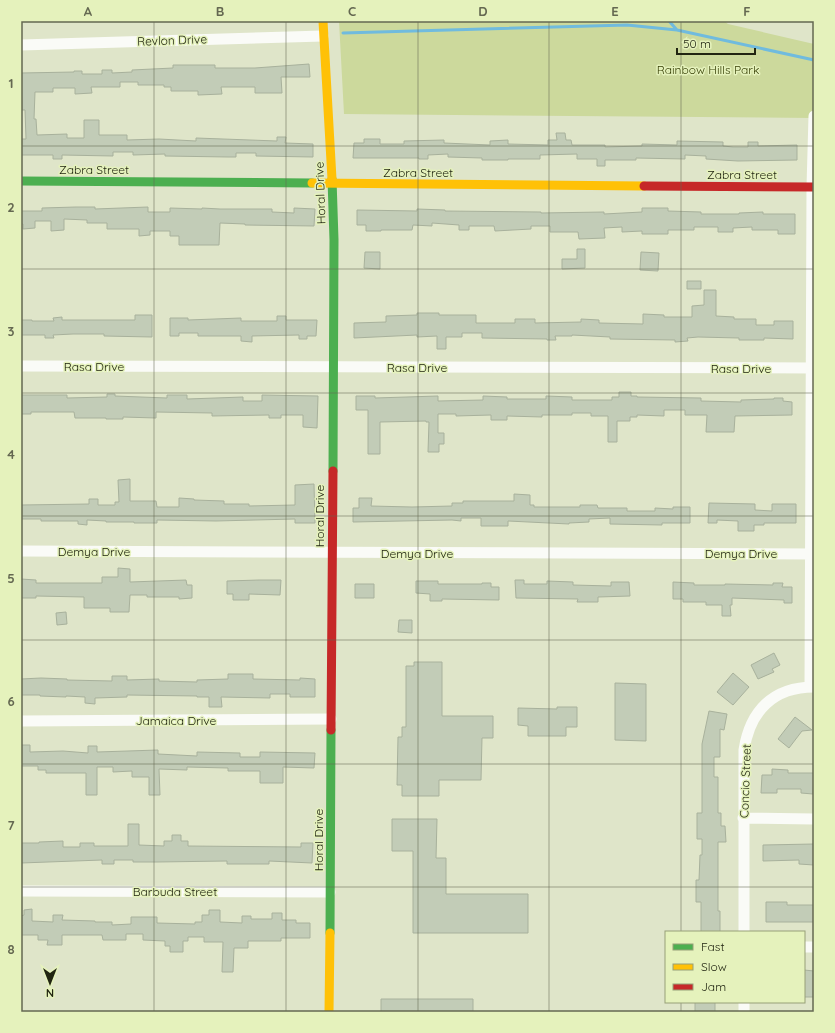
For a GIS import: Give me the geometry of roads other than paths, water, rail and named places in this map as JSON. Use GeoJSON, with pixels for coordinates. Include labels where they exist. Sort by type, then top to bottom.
{"type":"FeatureCollection","features":[{"type":"Feature","properties":{"kind":"street","name":"Horal Drive"},"geometry":{"type":"LineString","coordinates":[[323,21],[334,240],[329,1012]]}},
{"type":"Feature","properties":{"kind":"street","name":"Revlon Drive"},"geometry":{"type":"LineString","coordinates":[[21,45],[323,36]]}},
{"type":"Feature","properties":{"kind":"street","name":"Concio Street"},"geometry":{"type":"LineString","coordinates":[[744,931],[743,818],[744,750],[746,737],[751,724],[759,712],[769,702],[791,689],[812,687],[814,116]]}},
{"type":"Feature","properties":{"kind":"street","name":"Zabra Street"},"geometry":{"type":"LineString","coordinates":[[21,181],[813,187]]}},
{"type":"Feature","properties":{"kind":"street","name":"Rasa Drive"},"geometry":{"type":"LineString","coordinates":[[21,366],[813,368]]}},
{"type":"Feature","properties":{"kind":"street","name":"Demya Drive"},"geometry":{"type":"LineString","coordinates":[[21,551],[812,554]]}},
{"type":"Feature","properties":{"kind":"street","name":"Jamaica Drive"},"geometry":{"type":"LineString","coordinates":[[21,721],[331,719]]}},
{"type":"Feature","properties":{"kind":"street"},"geometry":{"type":"LineString","coordinates":[[743,818],[814,819]]}},
{"type":"Feature","properties":{"kind":"street","name":"Barbuda Street"},"geometry":{"type":"LineString","coordinates":[[21,891],[330,892]]}},
{"type":"Feature","properties":{"kind":"waterway"},"geometry":{"type":"LineString","coordinates":[[669,21],[677,30],[814,60]]}},
{"type":"Feature","properties":{"kind":"waterway"},"geometry":{"type":"LineString","coordinates":[[343,33],[627,25],[677,30]]}},
{"type":"Feature","properties":{"kind":"park label","name":"Rainbow Hills Park"},"geometry":{"type":"Point","coordinates":[708,69]}}]}
